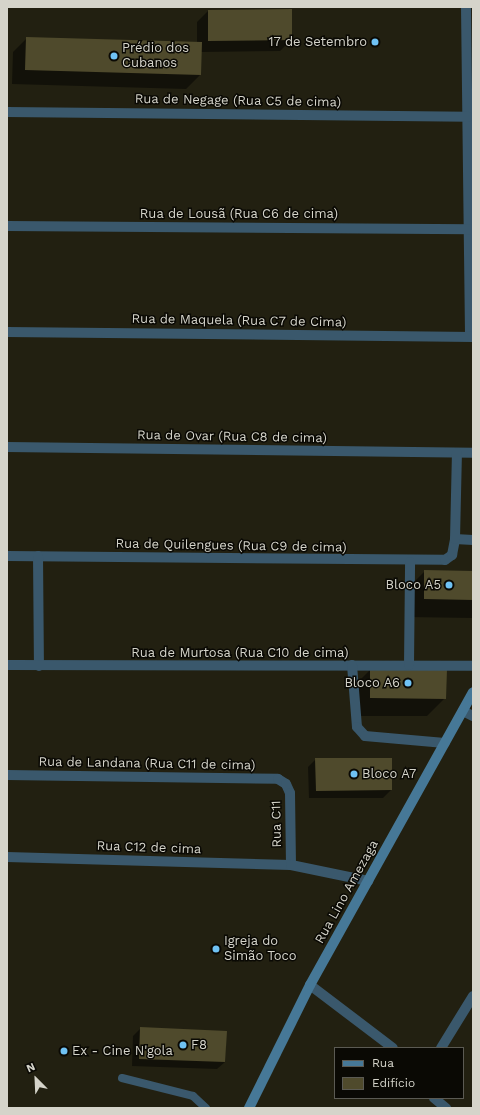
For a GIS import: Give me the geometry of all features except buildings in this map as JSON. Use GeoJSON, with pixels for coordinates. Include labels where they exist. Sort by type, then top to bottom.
{"type":"FeatureCollection","features":[{"type":"Feature","properties":{"kind":"street"},"geometry":{"type":"LineString","coordinates":[[466,7],[471,229],[471,337]]}},
{"type":"Feature","properties":{"kind":"street","name":"Rua de Negage (Rua C5 de cima)"},"geometry":{"type":"LineString","coordinates":[[7,112],[468,117]]}},
{"type":"Feature","properties":{"kind":"street","name":"Rua de Lousã (Rua C6 de cima)"},"geometry":{"type":"LineString","coordinates":[[7,226],[471,229]]}},
{"type":"Feature","properties":{"kind":"street","name":"Rua de Maquela (Rua C7 de Cima)"},"geometry":{"type":"LineString","coordinates":[[7,332],[471,337]]}},
{"type":"Feature","properties":{"kind":"street","name":"Rua de Ovar (Rua C8 de cima)"},"geometry":{"type":"LineString","coordinates":[[7,447],[473,453]]}},
{"type":"Feature","properties":{"kind":"street"},"geometry":{"type":"LineString","coordinates":[[457,453],[458,472],[455,539],[473,540]]}},
{"type":"Feature","properties":{"kind":"street","name":"Rua de Quilengues (Rua C9 de cima)"},"geometry":{"type":"LineString","coordinates":[[7,556],[410,562],[445,560],[452,555],[455,539]]}},
{"type":"Feature","properties":{"kind":"street"},"geometry":{"type":"LineString","coordinates":[[38,556],[39,666]]}},
{"type":"Feature","properties":{"kind":"street"},"geometry":{"type":"LineString","coordinates":[[409,665],[410,562]]}},
{"type":"Feature","properties":{"kind":"street","name":"Rua de Murtosa (Rua C10 de cima)"},"geometry":{"type":"LineString","coordinates":[[7,665],[473,666]]}},
{"type":"Feature","properties":{"kind":"street"},"geometry":{"type":"LineString","coordinates":[[352,666],[357,726],[365,736],[445,743]]}},
{"type":"Feature","properties":{"kind":"street","name":"Rua Lino Amezaga"},"geometry":{"type":"LineString","coordinates":[[249,1108],[310,985],[473,692]]}},
{"type":"Feature","properties":{"kind":"street"},"geometry":{"type":"LineString","coordinates":[[463,711],[473,716]]}},
{"type":"Feature","properties":{"kind":"street","name":"Rua de Landana (Rua C11 de cima)"},"geometry":{"type":"LineString","coordinates":[[7,775],[278,779],[286,784]]}},
{"type":"Feature","properties":{"kind":"street","name":"Rua C11"},"geometry":{"type":"LineString","coordinates":[[286,784],[290,793],[291,865]]}},
{"type":"Feature","properties":{"kind":"street","name":"Rua C12 de cima"},"geometry":{"type":"LineString","coordinates":[[7,857],[291,865],[368,880]]}},
{"type":"Feature","properties":{"kind":"street"},"geometry":{"type":"LineString","coordinates":[[310,985],[392,1047]]}},
{"type":"Feature","properties":{"kind":"street"},"geometry":{"type":"LineString","coordinates":[[442,1047],[473,996]]}},
{"type":"Feature","properties":{"kind":"street"},"geometry":{"type":"LineString","coordinates":[[435,1099],[446,1108]]}},
{"type":"Feature","properties":{"kind":"lane"},"geometry":{"type":"LineString","coordinates":[[122,1078],[193,1096],[206,1108]]}},
{"type":"Feature","properties":{"kind":"place","name":"17 de Setembro"},"geometry":{"type":"Point","coordinates":[375,42]}},
{"type":"Feature","properties":{"kind":"place","name":"Prédio dos Cubanos"},"geometry":{"type":"Point","coordinates":[114,56]}},
{"type":"Feature","properties":{"kind":"place","name":"Bloco A5"},"geometry":{"type":"Point","coordinates":[449,585]}},
{"type":"Feature","properties":{"kind":"place","name":"Bloco A6"},"geometry":{"type":"Point","coordinates":[408,683]}},
{"type":"Feature","properties":{"kind":"place","name":"Bloco A7"},"geometry":{"type":"Point","coordinates":[354,774]}},
{"type":"Feature","properties":{"kind":"place","name":"Igreja do Simão Toco"},"geometry":{"type":"Point","coordinates":[216,949]}},
{"type":"Feature","properties":{"kind":"place","name":"F8"},"geometry":{"type":"Point","coordinates":[183,1045]}},
{"type":"Feature","properties":{"kind":"place","name":"Ex - Cine N'gola"},"geometry":{"type":"Point","coordinates":[64,1051]}}]}
